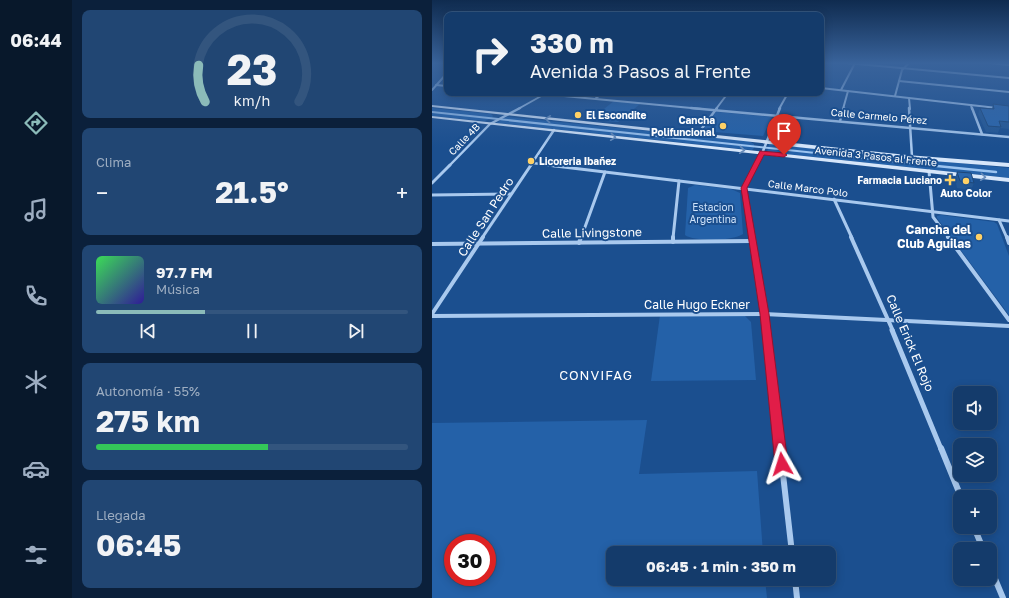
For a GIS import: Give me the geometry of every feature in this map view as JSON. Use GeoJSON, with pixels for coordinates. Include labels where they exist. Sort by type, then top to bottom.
{"type":"FeatureCollection","features":[{"type":"Feature","properties":{"kind":"main road"},"geometry":{"type":"LineString","coordinates":[[432,106],[504,116],[766,143]]}},
{"type":"Feature","properties":{"kind":"main road"},"geometry":{"type":"LineString","coordinates":[[432,117],[554,130]]}},
{"type":"Feature","properties":{"kind":"main road","name":"Avenida 3 Pasos al Frente"},"geometry":{"type":"LineString","coordinates":[[554,130],[1009,180]]}},
{"type":"Feature","properties":{"kind":"main road","name":"Avenida 3 Pasos al Frente"},"geometry":{"type":"LineString","coordinates":[[766,143],[1009,165]]}},
{"type":"Feature","properties":{"kind":"street"},"geometry":{"type":"LineString","coordinates":[[840,121],[848,91],[1002,108]]}},
{"type":"Feature","properties":{"kind":"street"},"geometry":{"type":"LineString","coordinates":[[895,96],[896,91]]}},
{"type":"Feature","properties":{"kind":"street"},"geometry":{"type":"LineString","coordinates":[[998,91],[1009,92]]}},
{"type":"Feature","properties":{"kind":"street","name":"Calle 4B"},"geometry":{"type":"LineString","coordinates":[[432,183],[492,123],[541,96]]}},
{"type":"Feature","properties":{"kind":"street","name":"Calle Carmelo Pérez"},"geometry":{"type":"LineString","coordinates":[[570,96],[1009,137]]}},
{"type":"Feature","properties":{"kind":"street"},"geometry":{"type":"LineString","coordinates":[[697,135],[726,96]]}},
{"type":"Feature","properties":{"kind":"street"},"geometry":{"type":"LineString","coordinates":[[786,96],[776,115],[766,143],[744,188],[764,314],[791,546]]}},
{"type":"Feature","properties":{"kind":"street"},"geometry":{"type":"LineString","coordinates":[[909,98],[912,157]]}},
{"type":"Feature","properties":{"kind":"street"},"geometry":{"type":"LineString","coordinates":[[971,105],[982,134]]}},
{"type":"Feature","properties":{"kind":"street","name":"Calle San Pedro"},"geometry":{"type":"LineString","coordinates":[[432,315],[510,194],[533,163],[554,130]]}},
{"type":"Feature","properties":{"kind":"street","name":"Calle Marco Polo"},"geometry":{"type":"LineString","coordinates":[[533,163],[1009,221]]}},
{"type":"Feature","properties":{"kind":"street"},"geometry":{"type":"LineString","coordinates":[[929,171],[934,212],[933,217],[1009,320]]}},
{"type":"Feature","properties":{"kind":"street"},"geometry":{"type":"LineString","coordinates":[[579,243],[605,172]]}},
{"type":"Feature","properties":{"kind":"street"},"geometry":{"type":"LineString","coordinates":[[672,242],[680,181]]}},
{"type":"Feature","properties":{"kind":"street"},"geometry":{"type":"LineString","coordinates":[[432,195],[510,194]]}},
{"type":"Feature","properties":{"kind":"street","name":"Calle Erick El Rojo"},"geometry":{"type":"LineString","coordinates":[[834,200],[888,319],[958,490]]}},
{"type":"Feature","properties":{"kind":"street"},"geometry":{"type":"LineString","coordinates":[[999,220],[1009,243]]}},
{"type":"Feature","properties":{"kind":"street","name":"Calle Livingstone"},"geometry":{"type":"LineString","coordinates":[[432,244],[753,241]]}},
{"type":"Feature","properties":{"kind":"street","name":"Calle Hugo Eckner"},"geometry":{"type":"LineString","coordinates":[[432,315],[764,314],[1009,326]]}},
{"type":"Feature","properties":{"kind":"street"},"geometry":{"type":"LineString","coordinates":[[997,584],[1003,598]]}},
{"type":"Feature","properties":{"kind":"street"},"geometry":{"type":"LineString","coordinates":[[796,586],[797,598]]}},
{"type":"Feature","properties":{"kind":"green space"},"geometry":{"type":"Polygon","coordinates":[[[614,101],[640,104],[618,122],[590,120],[614,101]]]}},
{"type":"Feature","properties":{"kind":"green space"},"geometry":{"type":"Polygon","coordinates":[[[432,108],[491,114],[493,116],[485,121],[432,116],[432,108]]]}},
{"type":"Feature","properties":{"kind":"green space"},"geometry":{"type":"Polygon","coordinates":[[[716,112],[772,117],[763,136],[702,131],[716,112]]]}},
{"type":"Feature","properties":{"kind":"green space"},"geometry":{"type":"Polygon","coordinates":[[[507,117],[749,141],[754,144],[754,148],[752,150],[496,123],[507,117]]]}},
{"type":"Feature","properties":{"kind":"green space"},"geometry":{"type":"Polygon","coordinates":[[[769,144],[1009,168],[1009,178],[767,152],[769,144]]]}},
{"type":"Feature","properties":{"kind":"green space","name":"Estacion Argentina"},"geometry":{"type":"Polygon","coordinates":[[[695,185],[731,189],[740,193],[743,234],[731,238],[714,240],[696,239],[685,235],[688,188],[695,185]]]}},
{"type":"Feature","properties":{"kind":"green space"},"geometry":{"type":"Polygon","coordinates":[[[941,215],[994,222],[997,224],[1009,256],[1009,315],[937,218],[937,216],[941,215]]]}},
{"type":"Feature","properties":{"kind":"green space"},"geometry":{"type":"Polygon","coordinates":[[[660,315],[745,316],[751,322],[756,380],[651,381],[660,315]]]}},
{"type":"Feature","properties":{"kind":"green space"},"geometry":{"type":"Polygon","coordinates":[[[647,420],[639,474],[757,471],[762,546],[606,546],[606,586],[766,586],[767,598],[432,598],[432,423],[647,420]]]}},
{"type":"Feature","properties":{"kind":"building"},"geometry":{"type":"Polygon","coordinates":[[[993,104],[1009,106],[1009,122],[999,121],[1001,127],[988,126],[980,108],[994,109],[993,104]]]}},
{"type":"Feature","properties":{"kind":"building"},"geometry":{"type":"Polygon","coordinates":[[[957,172],[971,173],[974,183],[960,181],[957,172]]]}},
{"type":"Feature","properties":{"kind":"waterway"},"geometry":{"type":"LineString","coordinates":[[432,112],[937,166]]}},
{"type":"Feature","properties":{"kind":"waterway"},"geometry":{"type":"LineString","coordinates":[[927,165],[996,172]]}},
{"type":"Feature","properties":{"kind":"place","name":"El Escondite"},"geometry":{"type":"Point","coordinates":[578,115]}},
{"type":"Feature","properties":{"kind":"place","name":"Cancha Polifuncional"},"geometry":{"type":"Point","coordinates":[723,126]}},
{"type":"Feature","properties":{"kind":"place","name":"Licoreria Ibañez"},"geometry":{"type":"Point","coordinates":[531,161]}},
{"type":"Feature","properties":{"kind":"place","name":"Farmacia Luciano"},"geometry":{"type":"Point","coordinates":[950,180]}},
{"type":"Feature","properties":{"kind":"place","name":"Auto Color"},"geometry":{"type":"Point","coordinates":[966,181]}},
{"type":"Feature","properties":{"kind":"place","name":"Cancha del Club Aguilas"},"geometry":{"type":"Point","coordinates":[979,237]}},
{"type":"Feature","properties":{"kind":"district","name":"CONVIFAG"},"geometry":{"type":"Point","coordinates":[596,375]}},
{"type":"Feature","properties":{"kind":"route"},"geometry":{"type":"LineString","coordinates":[[782,464],[764,314],[744,188],[762,153],[784,155]]}}]}
